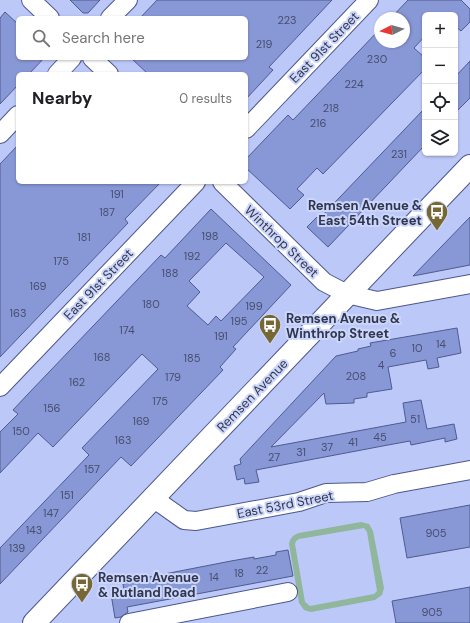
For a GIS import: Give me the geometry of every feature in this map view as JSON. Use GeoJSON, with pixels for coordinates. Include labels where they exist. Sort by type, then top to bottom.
{"type":"FeatureCollection","features":[{"type":"Feature","properties":{"kind":"main road","name":"Remsen Avenue"},"geometry":{"type":"LineString","coordinates":[[34,623],[470,166]]}},
{"type":"Feature","properties":{"kind":"street"},"geometry":{"type":"LineString","coordinates":[[32,0],[48,16]]}},
{"type":"Feature","properties":{"kind":"street"},"geometry":{"type":"LineString","coordinates":[[112,16],[128,0]]}},
{"type":"Feature","properties":{"kind":"street","name":"East 91st Street"},"geometry":{"type":"LineString","coordinates":[[248,127],[369,0]]}},
{"type":"Feature","properties":{"kind":"street"},"geometry":{"type":"LineString","coordinates":[[59,72],[70,60]]}},
{"type":"Feature","properties":{"kind":"street"},"geometry":{"type":"LineString","coordinates":[[94,60],[107,72]]}},
{"type":"Feature","properties":{"kind":"street"},"geometry":{"type":"LineString","coordinates":[[0,134],[16,117]]}},
{"type":"Feature","properties":{"kind":"street","name":"East 91st Street"},"geometry":{"type":"LineString","coordinates":[[0,387],[194,184]]}},
{"type":"Feature","properties":{"kind":"street","name":"Winthrop Street"},"geometry":{"type":"LineString","coordinates":[[224,184],[324,282],[347,294],[377,301],[470,284]]}},
{"type":"Feature","properties":{"kind":"street","name":"East 53rd Street"},"geometry":{"type":"LineString","coordinates":[[153,498],[184,520],[196,521],[299,502],[326,493],[367,492],[394,484],[470,470]]}},
{"type":"Feature","properties":{"kind":"street"},"geometry":{"type":"LineString","coordinates":[[129,623],[288,592]]}},
{"type":"Feature","properties":{"kind":"green space"},"geometry":{"type":"Polygon","coordinates":[[[361,522],[369,524],[373,531],[384,588],[382,595],[375,600],[311,612],[304,610],[299,603],[289,544],[292,537],[299,533],[361,522]],[[364,528],[299,539],[296,541],[295,544],[305,602],[310,606],[374,594],[377,591],[367,532],[364,528]]]}},
{"type":"Feature","properties":{"kind":"building"},"geometry":{"type":"Polygon","coordinates":[[[70,0],[100,0],[88,13],[83,13],[70,0]]]}},
{"type":"Feature","properties":{"kind":"building"},"geometry":{"type":"Polygon","coordinates":[[[157,0],[332,0],[269,67],[273,70],[248,97],[248,72],[146,72],[133,60],[248,60],[248,16],[142,16],[157,0]]]}},
{"type":"Feature","properties":{"kind":"building"},"geometry":{"type":"Polygon","coordinates":[[[408,0],[461,0],[470,9],[470,22],[461,31],[458,28],[458,12],[422,12],[422,39],[414,48],[422,55],[422,72],[323,174],[317,168],[297,189],[304,195],[290,209],[248,170],[248,157],[288,115],[293,120],[374,35],[374,48],[410,48],[410,12],[397,12],[408,0]]]}},
{"type":"Feature","properties":{"kind":"building"},"geometry":{"type":"Polygon","coordinates":[[[5,12],[16,22],[16,60],[42,60],[31,72],[16,72],[16,87],[0,104],[0,18],[5,12]]]}},
{"type":"Feature","properties":{"kind":"building"},"geometry":{"type":"Polygon","coordinates":[[[470,61],[470,98],[458,110],[458,84],[458,74],[470,61]]]}},
{"type":"Feature","properties":{"kind":"building"},"geometry":{"type":"Polygon","coordinates":[[[422,111],[422,148],[328,247],[307,227],[317,217],[319,219],[422,111]]]}},
{"type":"Feature","properties":{"kind":"building"},"geometry":{"type":"Polygon","coordinates":[[[16,147],[16,184],[159,184],[125,219],[128,223],[0,357],[0,164],[16,147]]]}},
{"type":"Feature","properties":{"kind":"building"},"geometry":{"type":"Polygon","coordinates":[[[211,209],[291,285],[233,347],[236,349],[220,367],[223,370],[131,466],[121,457],[0,584],[0,548],[89,455],[82,448],[158,369],[142,354],[53,447],[38,433],[0,473],[0,432],[18,414],[13,410],[28,394],[161,255],[165,258],[211,209]],[[226,243],[189,281],[200,292],[187,306],[208,325],[216,316],[221,321],[264,277],[226,243]]]}},
{"type":"Feature","properties":{"kind":"building"},"geometry":{"type":"Polygon","coordinates":[[[470,217],[470,265],[413,276],[470,217]]]}},
{"type":"Feature","properties":{"kind":"building"},"geometry":{"type":"Polygon","coordinates":[[[457,328],[461,353],[437,358],[439,367],[428,369],[426,360],[388,367],[392,389],[367,393],[367,397],[354,399],[354,403],[326,404],[324,393],[271,447],[406,422],[403,403],[421,400],[427,429],[454,424],[457,439],[445,442],[445,438],[411,445],[410,441],[388,445],[256,470],[259,482],[245,484],[244,478],[237,480],[234,466],[241,464],[240,459],[336,356],[358,351],[358,349],[371,346],[370,343],[457,328]]]}},
{"type":"Feature","properties":{"kind":"building"},"geometry":{"type":"Polygon","coordinates":[[[470,505],[470,547],[407,558],[400,518],[470,505]]]}},
{"type":"Feature","properties":{"kind":"building"},"geometry":{"type":"Polygon","coordinates":[[[288,550],[293,576],[127,607],[128,612],[121,617],[115,618],[111,594],[124,591],[123,584],[144,580],[144,578],[231,561],[276,555],[276,552],[288,550]]]}},
{"type":"Feature","properties":{"kind":"building"},"geometry":{"type":"Polygon","coordinates":[[[470,587],[470,623],[396,623],[392,601],[470,587]]]}},
{"type":"Feature","properties":{"kind":"place","name":"Remsen Avenue & East 54th Street"},"geometry":{"type":"Point","coordinates":[437,232]}},
{"type":"Feature","properties":{"kind":"place","name":"Remsen Avenue & Winthrop Street"},"geometry":{"type":"Point","coordinates":[270,344]}},
{"type":"Feature","properties":{"kind":"place","name":"Remsen Avenue & Rutland Road"},"geometry":{"type":"Point","coordinates":[82,604]}}]}
